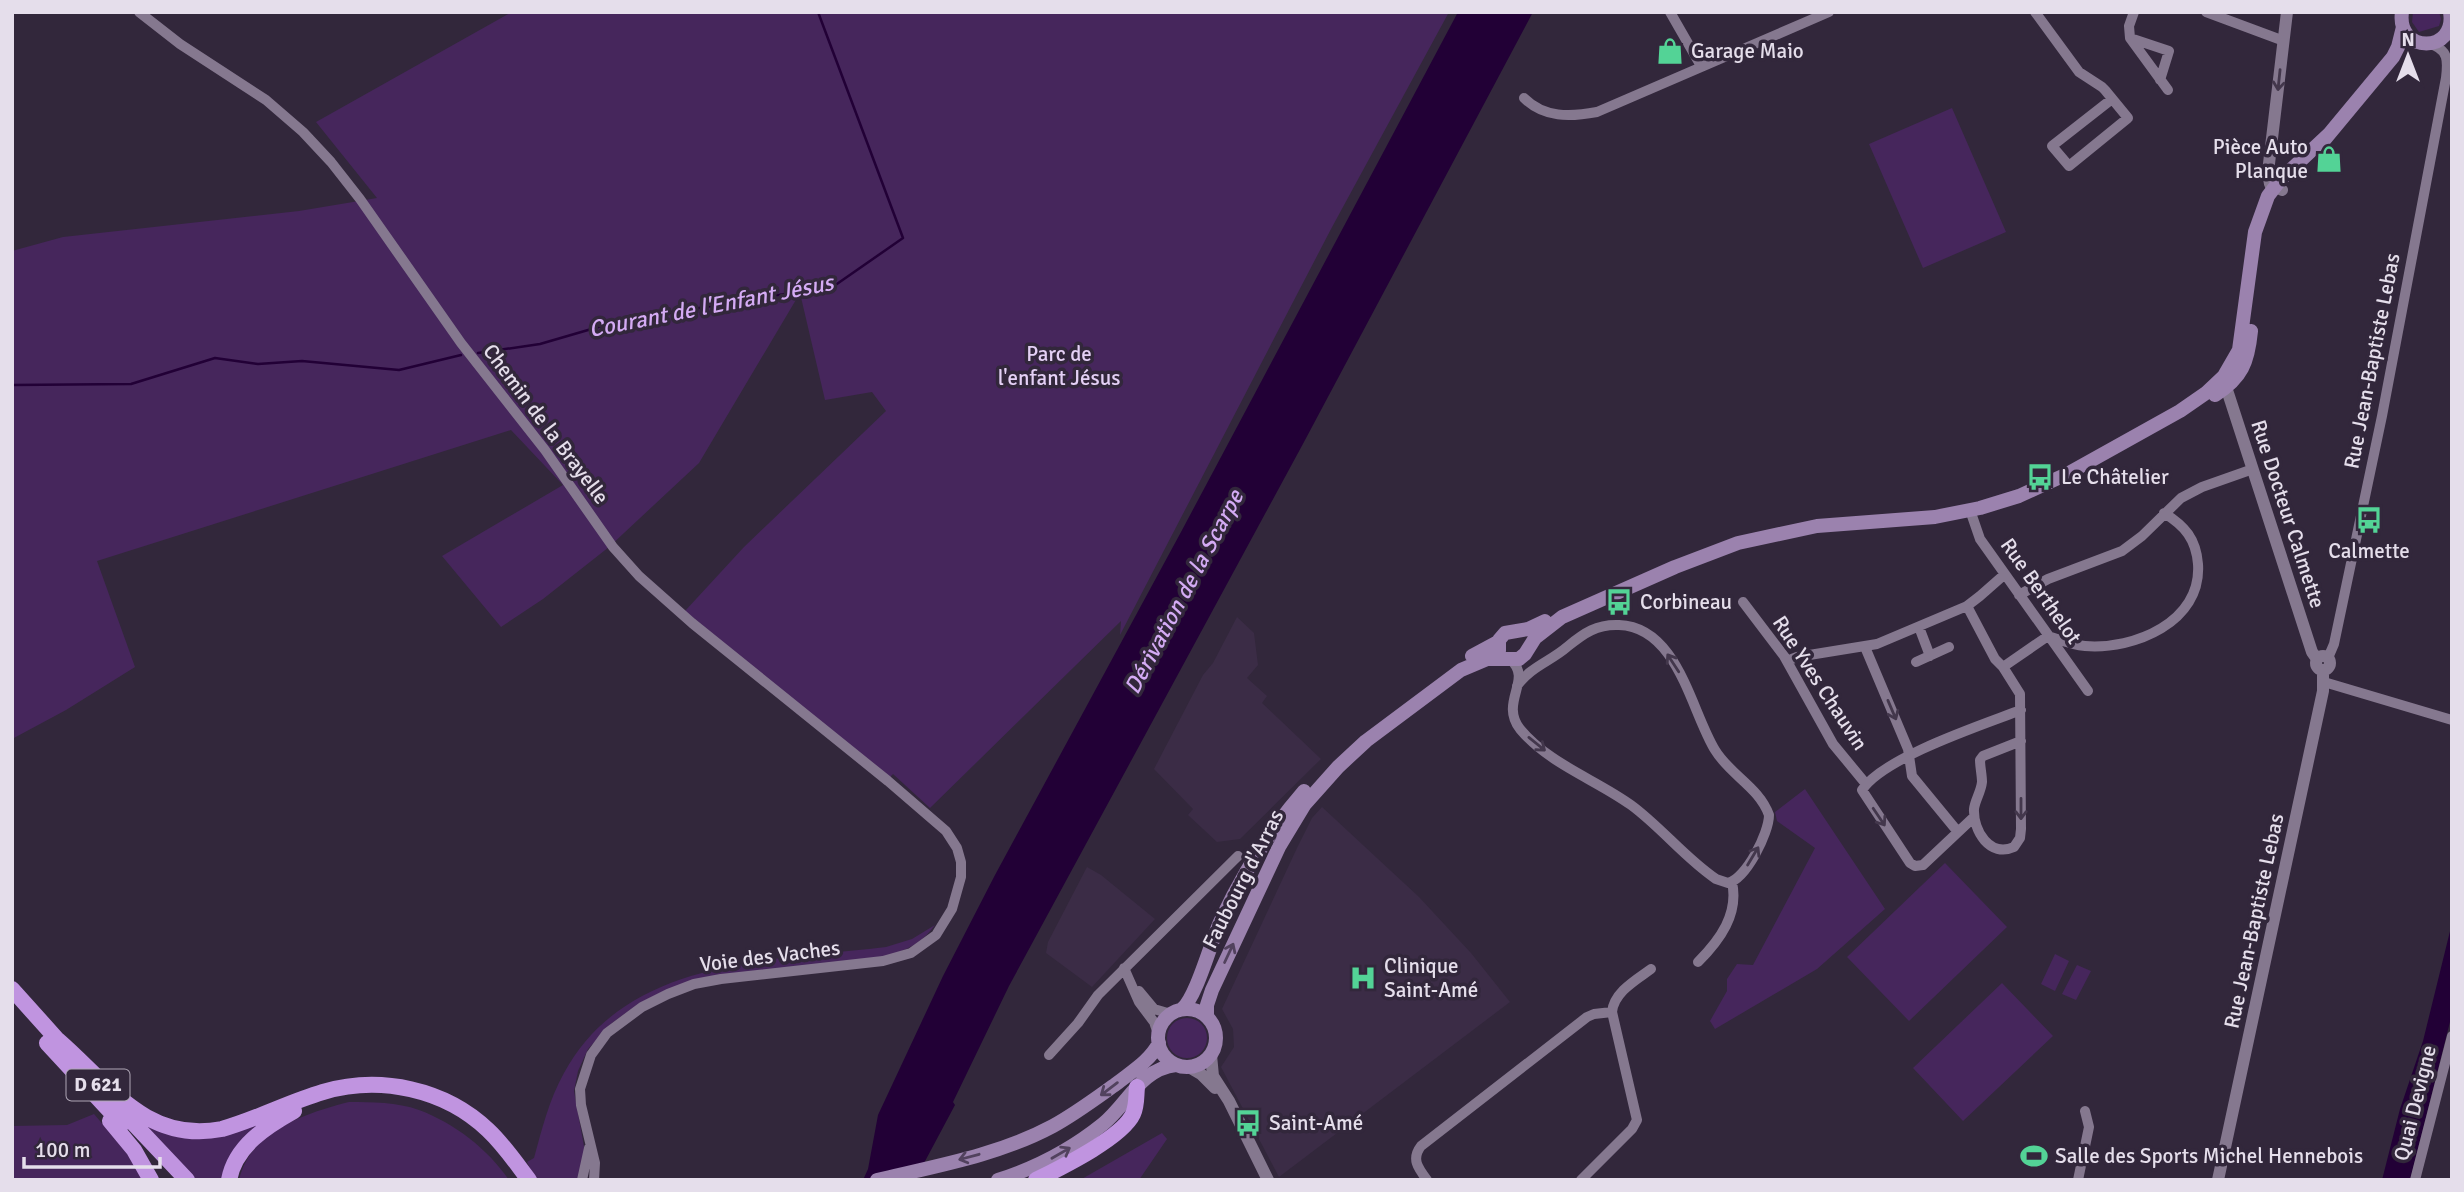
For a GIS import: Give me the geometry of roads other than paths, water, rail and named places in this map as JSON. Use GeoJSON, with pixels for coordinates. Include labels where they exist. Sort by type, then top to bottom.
{"type":"FeatureCollection","features":[{"type":"Feature","properties":{"kind":"highway","name":"D 621"},"geometry":{"type":"LineString","coordinates":[[12,989],[51,1040],[176,1180]]}},
{"type":"Feature","properties":{"kind":"highway","name":"D 621"},"geometry":{"type":"LineString","coordinates":[[12,1005],[51,1040],[187,1180]]}},
{"type":"Feature","properties":{"kind":"highway"},"geometry":{"type":"LineString","coordinates":[[51,1040],[64,1069],[129,1143],[151,1180]]}},
{"type":"Feature","properties":{"kind":"highway"},"geometry":{"type":"LineString","coordinates":[[51,1040],[132,1109],[159,1124],[182,1131],[206,1132],[222,1129],[342,1087],[390,1086],[425,1093],[457,1108],[486,1128],[529,1180]]}},
{"type":"Feature","properties":{"kind":"highway"},"geometry":{"type":"LineString","coordinates":[[1036,1180],[1087,1152],[1126,1124],[1133,1113],[1137,1087]]}},
{"type":"Feature","properties":{"kind":"highway"},"geometry":{"type":"LineString","coordinates":[[229,1180],[243,1150],[277,1121],[302,1107],[326,1099],[370,1093],[414,1098],[431,1103],[455,1116],[491,1143],[516,1180]]}},
{"type":"Feature","properties":{"kind":"main road"},"geometry":{"type":"LineString","coordinates":[[2374,83],[2391,71],[2410,50],[2435,42],[2447,32],[2451,17]]}},
{"type":"Feature","properties":{"kind":"main road"},"geometry":{"type":"LineString","coordinates":[[2400,18],[2410,38],[2435,42]]}},
{"type":"Feature","properties":{"kind":"main road"},"geometry":{"type":"LineString","coordinates":[[1579,608],[1551,624],[1527,648],[1521,658],[1509,660],[1501,654],[1498,642],[1505,633],[1528,629],[1719,550],[1763,536],[1817,526],[1923,519],[1970,510],[2019,496],[2044,486],[2222,385],[2240,345],[2256,227],[2265,201],[2374,83],[2395,54],[2400,18]]}},
{"type":"Feature","properties":{"kind":"main road"},"geometry":{"type":"LineString","coordinates":[[1516,631],[1524,635],[1527,648]]}},
{"type":"Feature","properties":{"kind":"main road","name":"Faubourg d'Arras"},"geometry":{"type":"LineString","coordinates":[[1177,1012],[1192,998],[1208,951],[1232,898],[1269,837],[1293,804],[1368,729],[1439,675],[1498,642]]}},
{"type":"Feature","properties":{"kind":"main road","name":"Faubourg d'Arras"},"geometry":{"type":"LineString","coordinates":[[1207,1017],[1212,990],[1251,905],[1285,835],[1310,797],[1358,747],[1449,677],[1481,660],[1509,660]]}},
{"type":"Feature","properties":{"kind":"main road"},"geometry":{"type":"LineString","coordinates":[[877,1180],[997,1149],[1051,1127],[1073,1114],[1149,1057],[1162,1024],[1177,1012],[1196,1010],[1213,1024],[1215,1045],[1211,1055],[1203,1062],[1154,1070],[1112,1116],[1081,1140],[1048,1160],[998,1180]]}},
{"type":"Feature","properties":{"kind":"main road"},"geometry":{"type":"LineString","coordinates":[[1158,1039],[1164,1055],[1182,1066]]}},
{"type":"Feature","properties":{"kind":"street","name":"Chemin de la Brayelle"},"geometry":{"type":"LineString","coordinates":[[139,12],[180,44],[266,100],[303,132],[360,199],[461,342],[545,450],[613,547],[639,576],[692,623],[888,781],[951,836],[961,862]]}},
{"type":"Feature","properties":{"kind":"street"},"geometry":{"type":"LineString","coordinates":[[1670,12],[1701,66]]}},
{"type":"Feature","properties":{"kind":"street"},"geometry":{"type":"LineString","coordinates":[[1524,98],[1535,108],[1548,113],[1587,114],[1605,109],[1829,12]]}},
{"type":"Feature","properties":{"kind":"street"},"geometry":{"type":"LineString","coordinates":[[2035,12],[2079,72],[2102,87],[2128,118],[2069,166],[2052,146],[2112,99]]}},
{"type":"Feature","properties":{"kind":"street"},"geometry":{"type":"LineString","coordinates":[[2134,12],[2130,38],[2168,90]]}},
{"type":"Feature","properties":{"kind":"street"},"geometry":{"type":"LineString","coordinates":[[2206,12],[2284,41]]}},
{"type":"Feature","properties":{"kind":"street"},"geometry":{"type":"LineString","coordinates":[[2278,189],[2268,181],[2268,172],[2287,12]]}},
{"type":"Feature","properties":{"kind":"street"},"geometry":{"type":"LineString","coordinates":[[2130,38],[2169,51],[2160,80]]}},
{"type":"Feature","properties":{"kind":"street"},"geometry":{"type":"LineString","coordinates":[[2435,42],[2447,60],[2446,78]]}},
{"type":"Feature","properties":{"kind":"street","name":"Rue Jean-Baptiste Lebas"},"geometry":{"type":"LineString","coordinates":[[2218,1180],[2323,667],[2334,644],[2446,78],[2452,62]]}},
{"type":"Feature","properties":{"kind":"street","name":"Rue Docteur Calmette"},"geometry":{"type":"LineString","coordinates":[[2222,385],[2253,469],[2312,652],[2323,667]]}},
{"type":"Feature","properties":{"kind":"street"},"geometry":{"type":"LineString","coordinates":[[2019,595],[2048,579],[2118,553],[2137,540],[2175,502],[2197,489],[2253,469]]}},
{"type":"Feature","properties":{"kind":"street","name":"Rue Berthelot"},"geometry":{"type":"LineString","coordinates":[[1970,510],[1980,539],[2088,691]]}},
{"type":"Feature","properties":{"kind":"street"},"geometry":{"type":"LineString","coordinates":[[2003,667],[2048,636],[2084,646],[2122,644],[2158,631],[2183,611],[2197,583],[2196,545],[2185,528],[2164,513]]}},
{"type":"Feature","properties":{"kind":"street"},"geometry":{"type":"LineString","coordinates":[[1787,661],[1797,657],[1866,647],[1919,626],[1967,606],[2004,574]]}},
{"type":"Feature","properties":{"kind":"street","name":"Rue Yves Chauvin"},"geometry":{"type":"LineString","coordinates":[[1743,602],[1787,661],[1830,739],[1866,784],[1862,790],[1863,794],[1912,865],[1921,866],[1958,832]]}},
{"type":"Feature","properties":{"kind":"street"},"geometry":{"type":"LineString","coordinates":[[1967,606],[1997,662],[2020,694],[2021,710],[2021,741],[2021,829],[2014,847],[2006,850],[1992,848],[1980,835],[1975,817],[1975,804],[1982,784],[1981,758],[2021,741]]}},
{"type":"Feature","properties":{"kind":"street"},"geometry":{"type":"LineString","coordinates":[[1509,660],[1519,672],[1512,712],[1525,734],[1567,767],[1638,810],[1721,882],[1732,882],[1743,873],[1763,840],[1769,824],[1769,815],[1755,791],[1731,771],[1715,750],[1682,677],[1668,653],[1639,629],[1613,625],[1583,633],[1564,650],[1529,672],[1517,686]]}},
{"type":"Feature","properties":{"kind":"street"},"geometry":{"type":"LineString","coordinates":[[1919,626],[1930,656]]}},
{"type":"Feature","properties":{"kind":"street"},"geometry":{"type":"LineString","coordinates":[[1866,647],[1910,754],[1912,776],[1958,832],[1975,817]]}},
{"type":"Feature","properties":{"kind":"street"},"geometry":{"type":"LineString","coordinates":[[1916,662],[1949,647]]}},
{"type":"Feature","properties":{"kind":"street"},"geometry":{"type":"LineString","coordinates":[[1527,648],[1532,660],[1545,661]]}},
{"type":"Feature","properties":{"kind":"street"},"geometry":{"type":"LineString","coordinates":[[2323,667],[2452,720]]}},
{"type":"Feature","properties":{"kind":"street"},"geometry":{"type":"LineString","coordinates":[[1866,784],[1910,754],[2021,710]]}},
{"type":"Feature","properties":{"kind":"street","name":"Faubourg d'Arras"},"geometry":{"type":"LineString","coordinates":[[1049,1055],[1078,1023],[1098,995],[1238,856]]}},
{"type":"Feature","properties":{"kind":"street","name":"Voie des Vaches"},"geometry":{"type":"LineString","coordinates":[[594,1180],[595,1163],[580,1100],[583,1075],[597,1045],[625,1018],[659,998],[703,982],[875,962],[911,953],[936,935],[948,916],[959,885],[961,862]]}},
{"type":"Feature","properties":{"kind":"street"},"geometry":{"type":"LineString","coordinates":[[1698,962],[1716,943],[1729,919],[1735,900],[1732,882]]}},
{"type":"Feature","properties":{"kind":"street"},"geometry":{"type":"LineString","coordinates":[[1124,968],[1151,1007],[1161,1012],[1177,1012]]}},
{"type":"Feature","properties":{"kind":"street"},"geometry":{"type":"LineString","coordinates":[[1124,968],[1139,1002],[1154,1022],[1158,1039]]}},
{"type":"Feature","properties":{"kind":"street"},"geometry":{"type":"LineString","coordinates":[[1581,1180],[1632,1129],[1637,1120],[1612,1006],[1621,993],[1651,969]]}},
{"type":"Feature","properties":{"kind":"street"},"geometry":{"type":"LineString","coordinates":[[1427,1180],[1416,1163],[1417,1152],[1421,1146],[1587,1017],[1612,1012]]}},
{"type":"Feature","properties":{"kind":"street","name":"Quai Devigne"},"geometry":{"type":"LineString","coordinates":[[2415,1180],[2452,1036]]}},
{"type":"Feature","properties":{"kind":"street"},"geometry":{"type":"LineString","coordinates":[[1211,1055],[1213,1076],[1268,1180]]}},
{"type":"Feature","properties":{"kind":"street"},"geometry":{"type":"LineString","coordinates":[[1182,1066],[1204,1076],[1233,1110]]}},
{"type":"Feature","properties":{"kind":"street"},"geometry":{"type":"LineString","coordinates":[[2078,1180],[2089,1126],[2085,1111]]}},
{"type":"Feature","properties":{"kind":"street","name":"Voie des Vaches"},"geometry":{"type":"LineString","coordinates":[[582,1180],[588,1160],[589,1137]]}},
{"type":"Feature","properties":{"kind":"water","name":"Dérivation de la Scarpe"},"geometry":{"type":"Polygon","coordinates":[[[1458,12],[1533,12],[1009,986],[953,1102],[955,1105],[915,1180],[863,1180],[868,1169],[878,1115],[943,976],[1458,12]]]}},
{"type":"Feature","properties":{"kind":"water"},"geometry":{"type":"Polygon","coordinates":[[[2452,923],[2452,1014],[2410,1180],[2382,1180],[2400,1109],[2423,1041],[2452,923]]]}},
{"type":"Feature","properties":{"kind":"waterway","name":"Courant de l'Enfant Jésus"},"geometry":{"type":"LineString","coordinates":[[478,353],[540,344],[619,321],[834,286],[903,238],[818,12]]}},
{"type":"Feature","properties":{"kind":"waterway","name":"Courant de l'Enfant Jésus"},"geometry":{"type":"LineString","coordinates":[[12,385],[131,384],[215,358],[258,364],[302,361],[399,370],[461,355]]}},
{"type":"Feature","properties":{"kind":"place","name":"Garage Maio"},"geometry":{"type":"Point","coordinates":[1670,51]}},
{"type":"Feature","properties":{"kind":"place","name":"Pièce Auto Planque"},"geometry":{"type":"Point","coordinates":[2329,159]}},
{"type":"Feature","properties":{"kind":"place","name":"Le Châtelier"},"geometry":{"type":"Point","coordinates":[2040,477]}},
{"type":"Feature","properties":{"kind":"place","name":"Calmette"},"geometry":{"type":"Point","coordinates":[2369,520]}},
{"type":"Feature","properties":{"kind":"place","name":"Corbineau"},"geometry":{"type":"Point","coordinates":[1619,602]}},
{"type":"Feature","properties":{"kind":"place","name":"Clinique Saint-Amé"},"geometry":{"type":"Point","coordinates":[1363,978]}},
{"type":"Feature","properties":{"kind":"place","name":"Saint-Amé"},"geometry":{"type":"Point","coordinates":[1248,1123]}},
{"type":"Feature","properties":{"kind":"place","name":"Salle des Sports Michel Hennebois"},"geometry":{"type":"Point","coordinates":[2034,1156]}},
{"type":"Feature","properties":{"kind":"park label","name":"Parc de l'enfant Jésus"},"geometry":{"type":"Point","coordinates":[1059,366]}}]}
